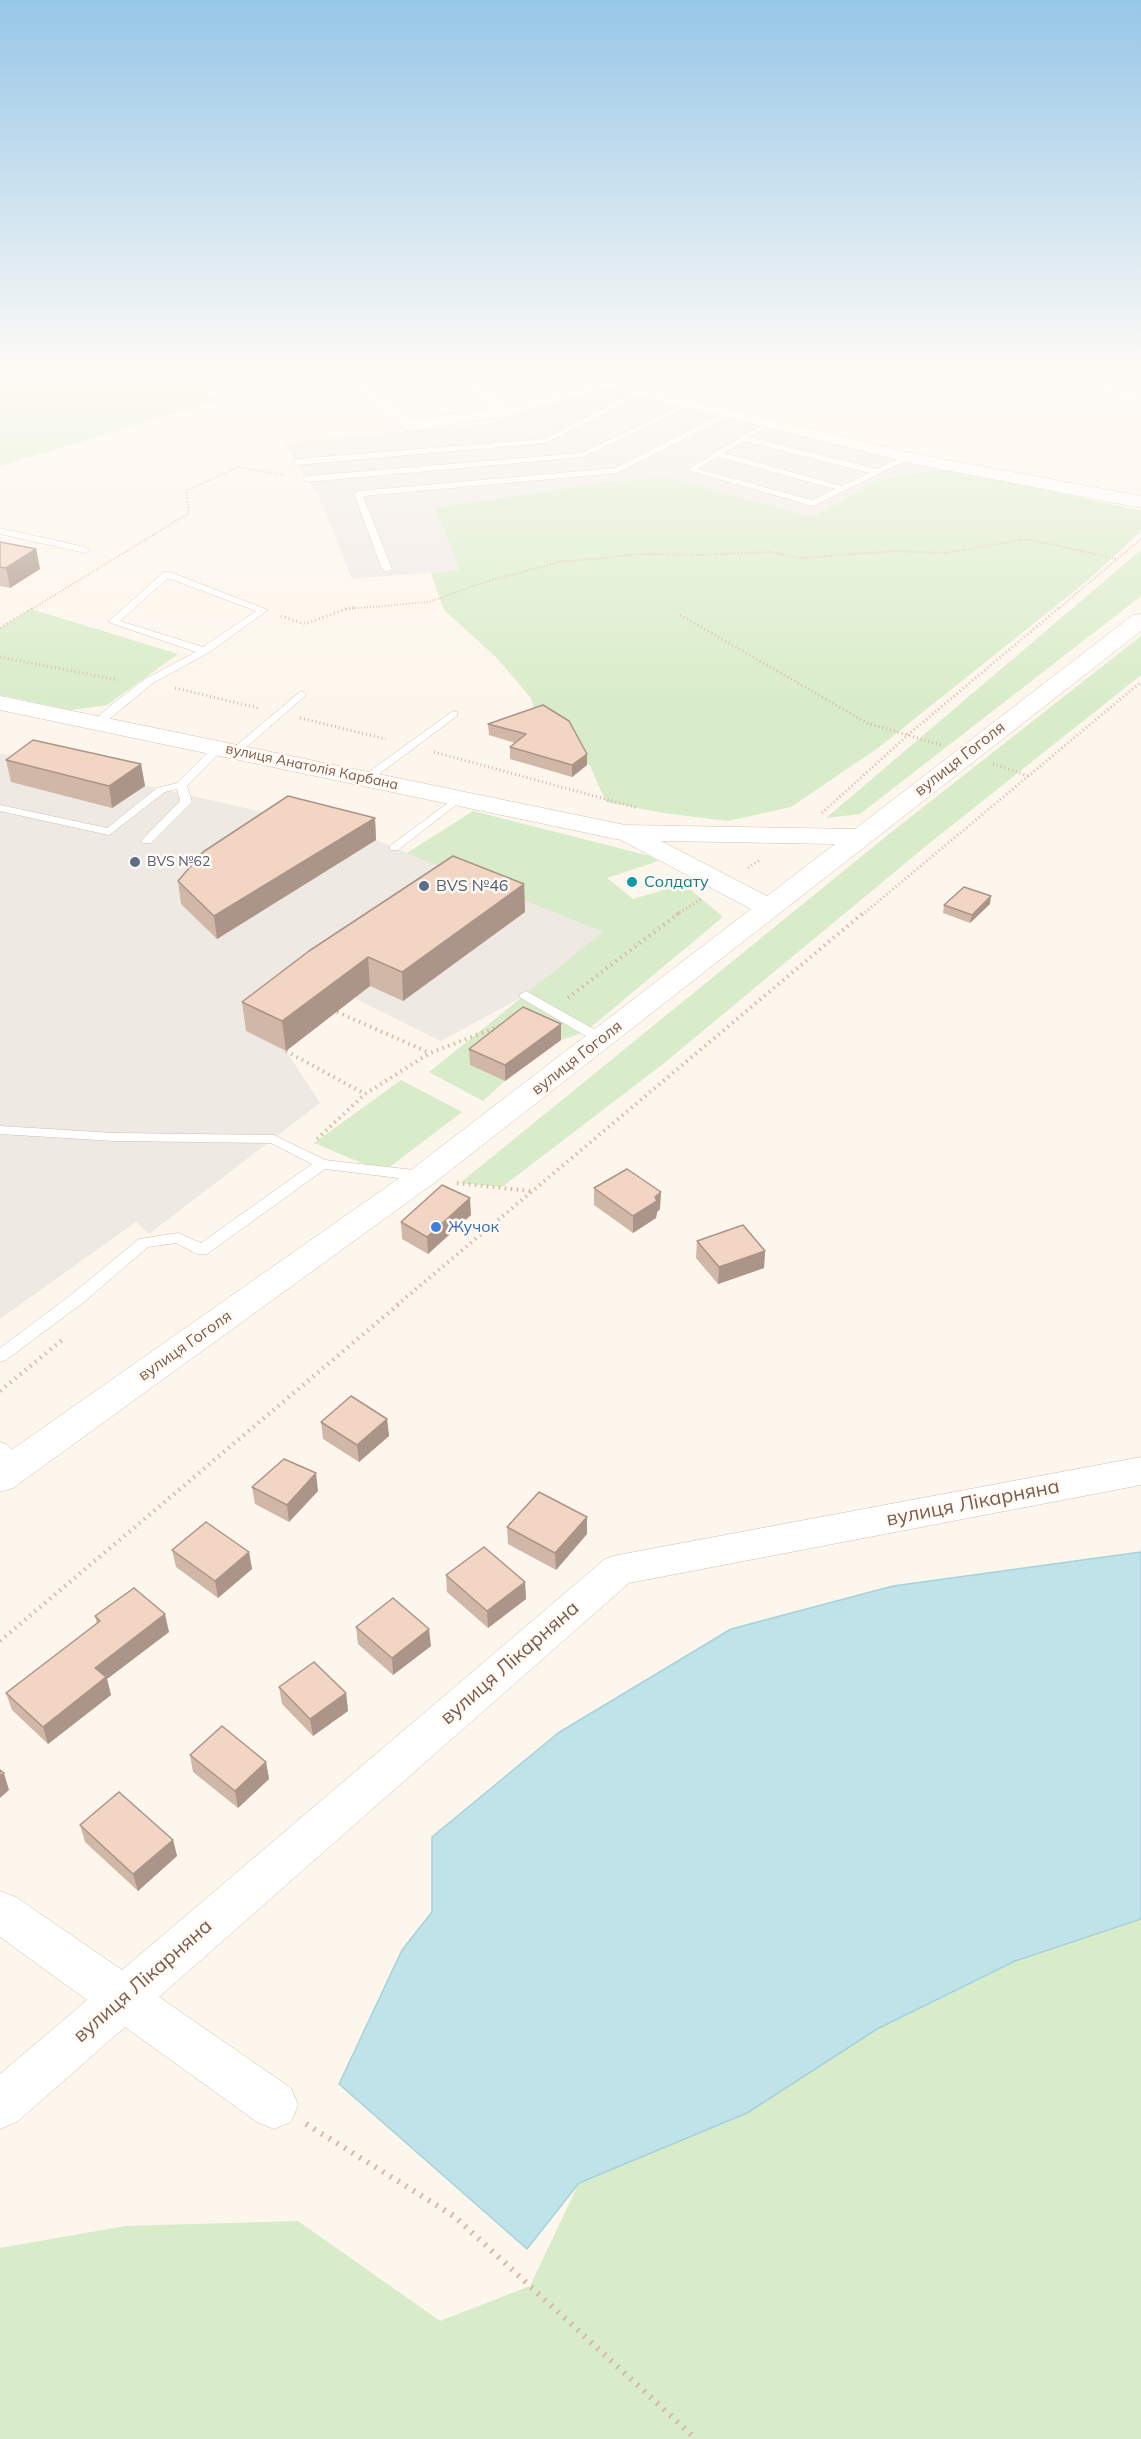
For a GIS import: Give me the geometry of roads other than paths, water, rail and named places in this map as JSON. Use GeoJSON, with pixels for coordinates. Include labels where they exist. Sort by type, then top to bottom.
{"type":"FeatureCollection","features":[{"type":"Feature","properties":{"kind":"street"},"geometry":{"type":"LineString","coordinates":[[1037,482],[1141,502]]}},
{"type":"Feature","properties":{"kind":"street","name":"вулиця Гоголя"},"geometry":{"type":"LineString","coordinates":[[6,1464],[423,1176],[1141,621]]}},
{"type":"Feature","properties":{"kind":"street","name":"вулиця Анатолія Карбана"},"geometry":{"type":"LineString","coordinates":[[0,703],[624,833]]}},
{"type":"Feature","properties":{"kind":"street"},"geometry":{"type":"LineString","coordinates":[[624,833],[860,837]]}},
{"type":"Feature","properties":{"kind":"street"},"geometry":{"type":"LineString","coordinates":[[624,833],[770,908]]}},
{"type":"Feature","properties":{"kind":"street","name":"вулиця Лікарняна"},"geometry":{"type":"LineString","coordinates":[[0,2105],[618,1570],[1141,1471]]}},
{"type":"Feature","properties":{"kind":"street"},"geometry":{"type":"LineString","coordinates":[[0,1911],[274,2105]]}},
{"type":"Feature","properties":{"kind":"lane"},"geometry":{"type":"LineString","coordinates":[[387,569],[358,494],[489,482]]}},
{"type":"Feature","properties":{"kind":"lane"},"geometry":{"type":"LineString","coordinates":[[735,482],[813,503],[858,482]]}},
{"type":"Feature","properties":{"kind":"lane"},"geometry":{"type":"LineString","coordinates":[[817,482],[843,489]]}},
{"type":"Feature","properties":{"kind":"lane"},"geometry":{"type":"LineString","coordinates":[[0,531],[85,550]]}},
{"type":"Feature","properties":{"kind":"lane"},"geometry":{"type":"LineString","coordinates":[[97,724],[114,707],[149,681],[204,651],[263,610],[167,574],[113,622],[204,651]]}},
{"type":"Feature","properties":{"kind":"lane"},"geometry":{"type":"LineString","coordinates":[[0,808],[109,832],[161,790],[181,784],[301,694]]}},
{"type":"Feature","properties":{"kind":"lane"},"geometry":{"type":"LineString","coordinates":[[367,778],[453,714]]}},
{"type":"Feature","properties":{"kind":"lane"},"geometry":{"type":"LineString","coordinates":[[147,841],[186,802],[181,784]]}},
{"type":"Feature","properties":{"kind":"lane"},"geometry":{"type":"LineString","coordinates":[[394,848],[458,799]]}},
{"type":"Feature","properties":{"kind":"lane"},"geometry":{"type":"LineString","coordinates":[[526,995],[601,1039]]}},
{"type":"Feature","properties":{"kind":"lane"},"geometry":{"type":"LineString","coordinates":[[0,1130],[114,1137],[274,1139],[322,1164],[423,1176]]}},
{"type":"Feature","properties":{"kind":"lane"},"geometry":{"type":"LineString","coordinates":[[0,1356],[78,1298],[144,1244],[178,1238],[202,1250],[322,1164]]}},
{"type":"Feature","properties":{"kind":"water"},"geometry":{"type":"Polygon","coordinates":[[[1141,1552],[1141,1919],[1015,1961],[877,2029],[747,2113],[579,2183],[527,2249],[339,2084],[402,1950],[432,1912],[432,1837],[558,1733],[731,1629],[893,1586],[1141,1552]]]}},
{"type":"Feature","properties":{"kind":"place","name":"BVS №62"},"geometry":{"type":"Point","coordinates":[135,862]}},
{"type":"Feature","properties":{"kind":"place","name":"Солдату"},"geometry":{"type":"Point","coordinates":[632,882]}},
{"type":"Feature","properties":{"kind":"place","name":"BVS №46"},"geometry":{"type":"Point","coordinates":[424,886]}},
{"type":"Feature","properties":{"kind":"place","name":"Жучок"},"geometry":{"type":"Point","coordinates":[436,1227]}}]}
